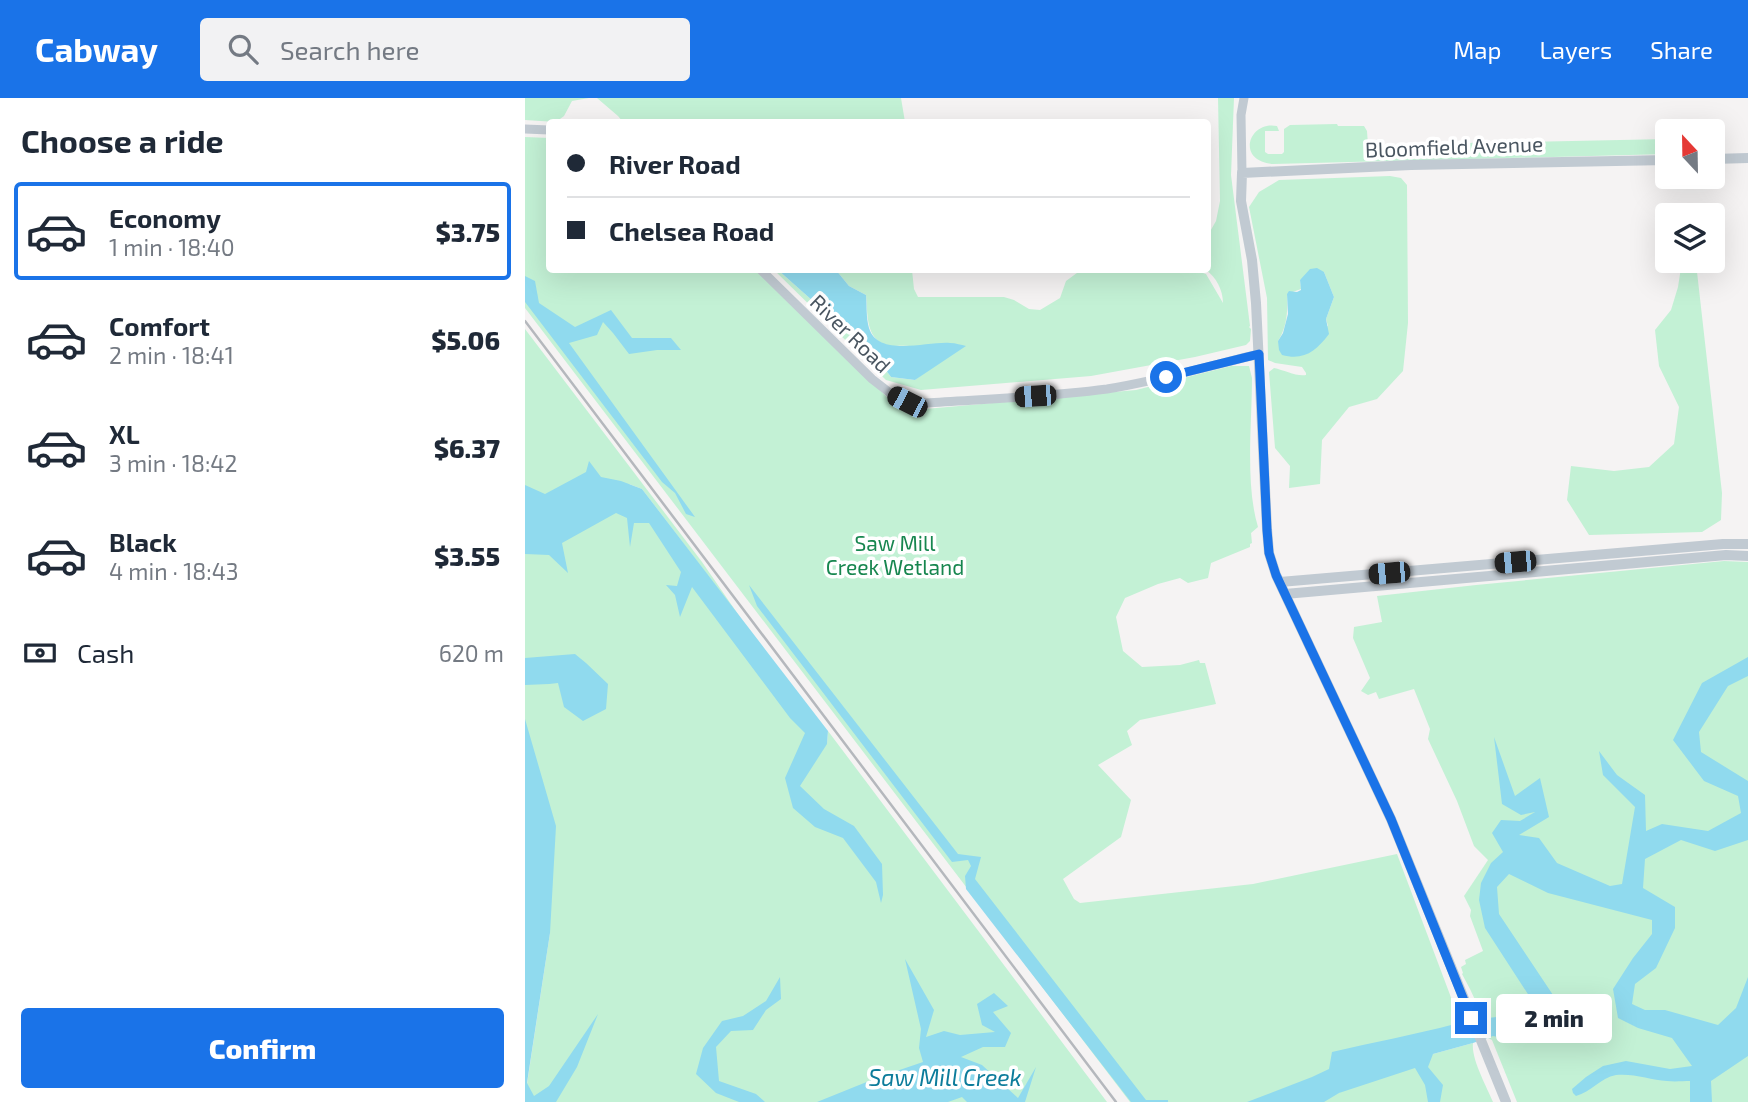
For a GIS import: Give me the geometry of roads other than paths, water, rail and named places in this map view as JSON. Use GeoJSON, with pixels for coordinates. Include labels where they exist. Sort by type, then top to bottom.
{"type":"FeatureCollection","features":[{"type":"Feature","properties":{"kind":"street"},"geometry":{"type":"LineString","coordinates":[[1244,98],[1241,115],[1241,201],[1252,260],[1269,553],[1285,594],[1391,819],[1506,1102]]}},
{"type":"Feature","properties":{"kind":"street"},"geometry":{"type":"LineString","coordinates":[[525,129],[546,130]]}},
{"type":"Feature","properties":{"kind":"street"},"geometry":{"type":"LineString","coordinates":[[1725,159],[1748,158]]}},
{"type":"Feature","properties":{"kind":"street","name":"Bloomfield Avenue"},"geometry":{"type":"LineString","coordinates":[[1242,173],[1411,165],[1655,160]]}},
{"type":"Feature","properties":{"kind":"street","name":"River Road"},"geometry":{"type":"LineString","coordinates":[[764,273],[871,379],[907,402],[1063,394],[1108,388],[1142,383],[1259,354]]}},
{"type":"Feature","properties":{"kind":"street"},"geometry":{"type":"LineString","coordinates":[[1280,582],[1748,544]]}},
{"type":"Feature","properties":{"kind":"street"},"geometry":{"type":"LineString","coordinates":[[1285,594],[1725,555],[1748,556]]}},
{"type":"Feature","properties":{"kind":"street"},"geometry":{"type":"LineString","coordinates":[[1437,569],[1438,581]]}},
{"type":"Feature","properties":{"kind":"water"},"geometry":{"type":"Polygon","coordinates":[[[1317,268],[1324,272],[1334,297],[1326,319],[1329,334],[1309,353],[1297,357],[1282,355],[1278,341],[1288,314],[1287,294],[1289,291],[1301,290],[1300,280],[1310,269],[1317,268]]]}},
{"type":"Feature","properties":{"kind":"water"},"geometry":{"type":"Polygon","coordinates":[[[781,273],[838,273],[849,286],[866,295],[869,328],[874,337],[882,343],[905,346],[950,343],[966,346],[915,380],[891,377],[858,333],[841,326],[781,273]]]}},
{"type":"Feature","properties":{"kind":"water"},"geometry":{"type":"Polygon","coordinates":[[[525,276],[535,281],[539,303],[575,327],[611,310],[632,338],[671,338],[681,350],[629,354],[603,322],[597,335],[569,343],[695,517],[686,514],[675,493],[662,482],[525,302],[525,276]]]}},
{"type":"Feature","properties":{"kind":"water"},"geometry":{"type":"Polygon","coordinates":[[[589,461],[601,477],[642,489],[828,731],[827,744],[800,786],[824,809],[854,826],[882,864],[881,903],[876,882],[843,838],[815,827],[793,808],[785,778],[805,733],[790,718],[692,587],[680,617],[675,595],[666,585],[677,586],[681,572],[649,523],[634,523],[630,547],[627,518],[616,513],[562,543],[568,573],[549,555],[525,554],[525,485],[545,494],[586,472],[589,461]]]}},
{"type":"Feature","properties":{"kind":"water","name":"Saw Mill Creek"},"geometry":{"type":"Polygon","coordinates":[[[749,585],[958,854],[981,857],[975,879],[1146,1100],[1168,1102],[1131,1102],[966,889],[965,876],[971,866],[968,860],[952,862],[757,606],[749,585]]]}},
{"type":"Feature","properties":{"kind":"water"},"geometry":{"type":"Polygon","coordinates":[[[575,654],[608,684],[606,709],[583,721],[564,707],[558,683],[525,685],[525,658],[575,654]]]}},
{"type":"Feature","properties":{"kind":"water"},"geometry":{"type":"Polygon","coordinates":[[[1748,657],[1748,676],[1728,686],[1699,732],[1701,752],[1748,781],[1748,840],[1715,851],[1681,840],[1645,859],[1643,888],[1675,907],[1675,928],[1656,968],[1635,984],[1632,1004],[1645,1010],[1665,1010],[1718,1025],[1736,1008],[1748,977],[1748,1056],[1711,1081],[1712,1102],[1690,1102],[1690,1081],[1667,1081],[1629,1075],[1616,1075],[1581,1094],[1576,1096],[1573,1093],[1572,1089],[1603,1066],[1626,1061],[1670,1069],[1692,1066],[1672,1038],[1638,1028],[1618,1018],[1613,989],[1652,934],[1652,920],[1548,893],[1509,874],[1497,887],[1499,914],[1555,998],[1559,1017],[1548,1035],[1519,1042],[1493,1036],[1433,1054],[1428,1067],[1443,1085],[1440,1102],[1428,1102],[1425,1085],[1415,1068],[1339,1093],[1324,1102],[1247,1102],[1329,1069],[1332,1052],[1455,1024],[1464,1026],[1488,1018],[1524,1017],[1535,1005],[1485,928],[1479,900],[1481,883],[1491,863],[1503,852],[1492,833],[1501,820],[1520,821],[1535,812],[1521,815],[1502,804],[1494,737],[1515,796],[1540,778],[1549,817],[1519,835],[1539,838],[1557,863],[1610,886],[1622,884],[1635,807],[1603,775],[1599,751],[1617,775],[1645,795],[1646,831],[1662,824],[1708,831],[1741,813],[1738,796],[1704,781],[1673,740],[1702,683],[1748,657]]]}},
{"type":"Feature","properties":{"kind":"water"},"geometry":{"type":"Polygon","coordinates":[[[525,719],[556,826],[550,933],[527,1083],[534,1096],[549,1086],[598,1014],[577,1067],[556,1102],[525,1102],[525,719]]]}},
{"type":"Feature","properties":{"kind":"water","name":"Saw Mill Creek"},"geometry":{"type":"Polygon","coordinates":[[[905,959],[934,1010],[926,1037],[944,1031],[960,1035],[995,1032],[982,1025],[977,1004],[994,993],[1008,1006],[993,1012],[1011,1033],[1005,1047],[983,1047],[961,1057],[982,1065],[1018,1098],[1036,1067],[1025,1102],[967,1102],[962,1097],[948,1102],[817,1102],[923,1062],[919,1048],[921,1029],[905,959]]]}},
{"type":"Feature","properties":{"kind":"water"},"geometry":{"type":"Polygon","coordinates":[[[780,977],[781,999],[766,1010],[753,1030],[731,1031],[716,1047],[719,1081],[756,1094],[765,1102],[739,1102],[716,1093],[696,1074],[703,1048],[722,1021],[743,1016],[766,1001],[780,977]]]}},
{"type":"Feature","properties":{"kind":"railway"},"geometry":{"type":"LineString","coordinates":[[525,321],[1116,1102]]}},
{"type":"Feature","properties":{"kind":"park label","name":"Saw Mill Creek Wetland"},"geometry":{"type":"Point","coordinates":[895,554]}}]}
